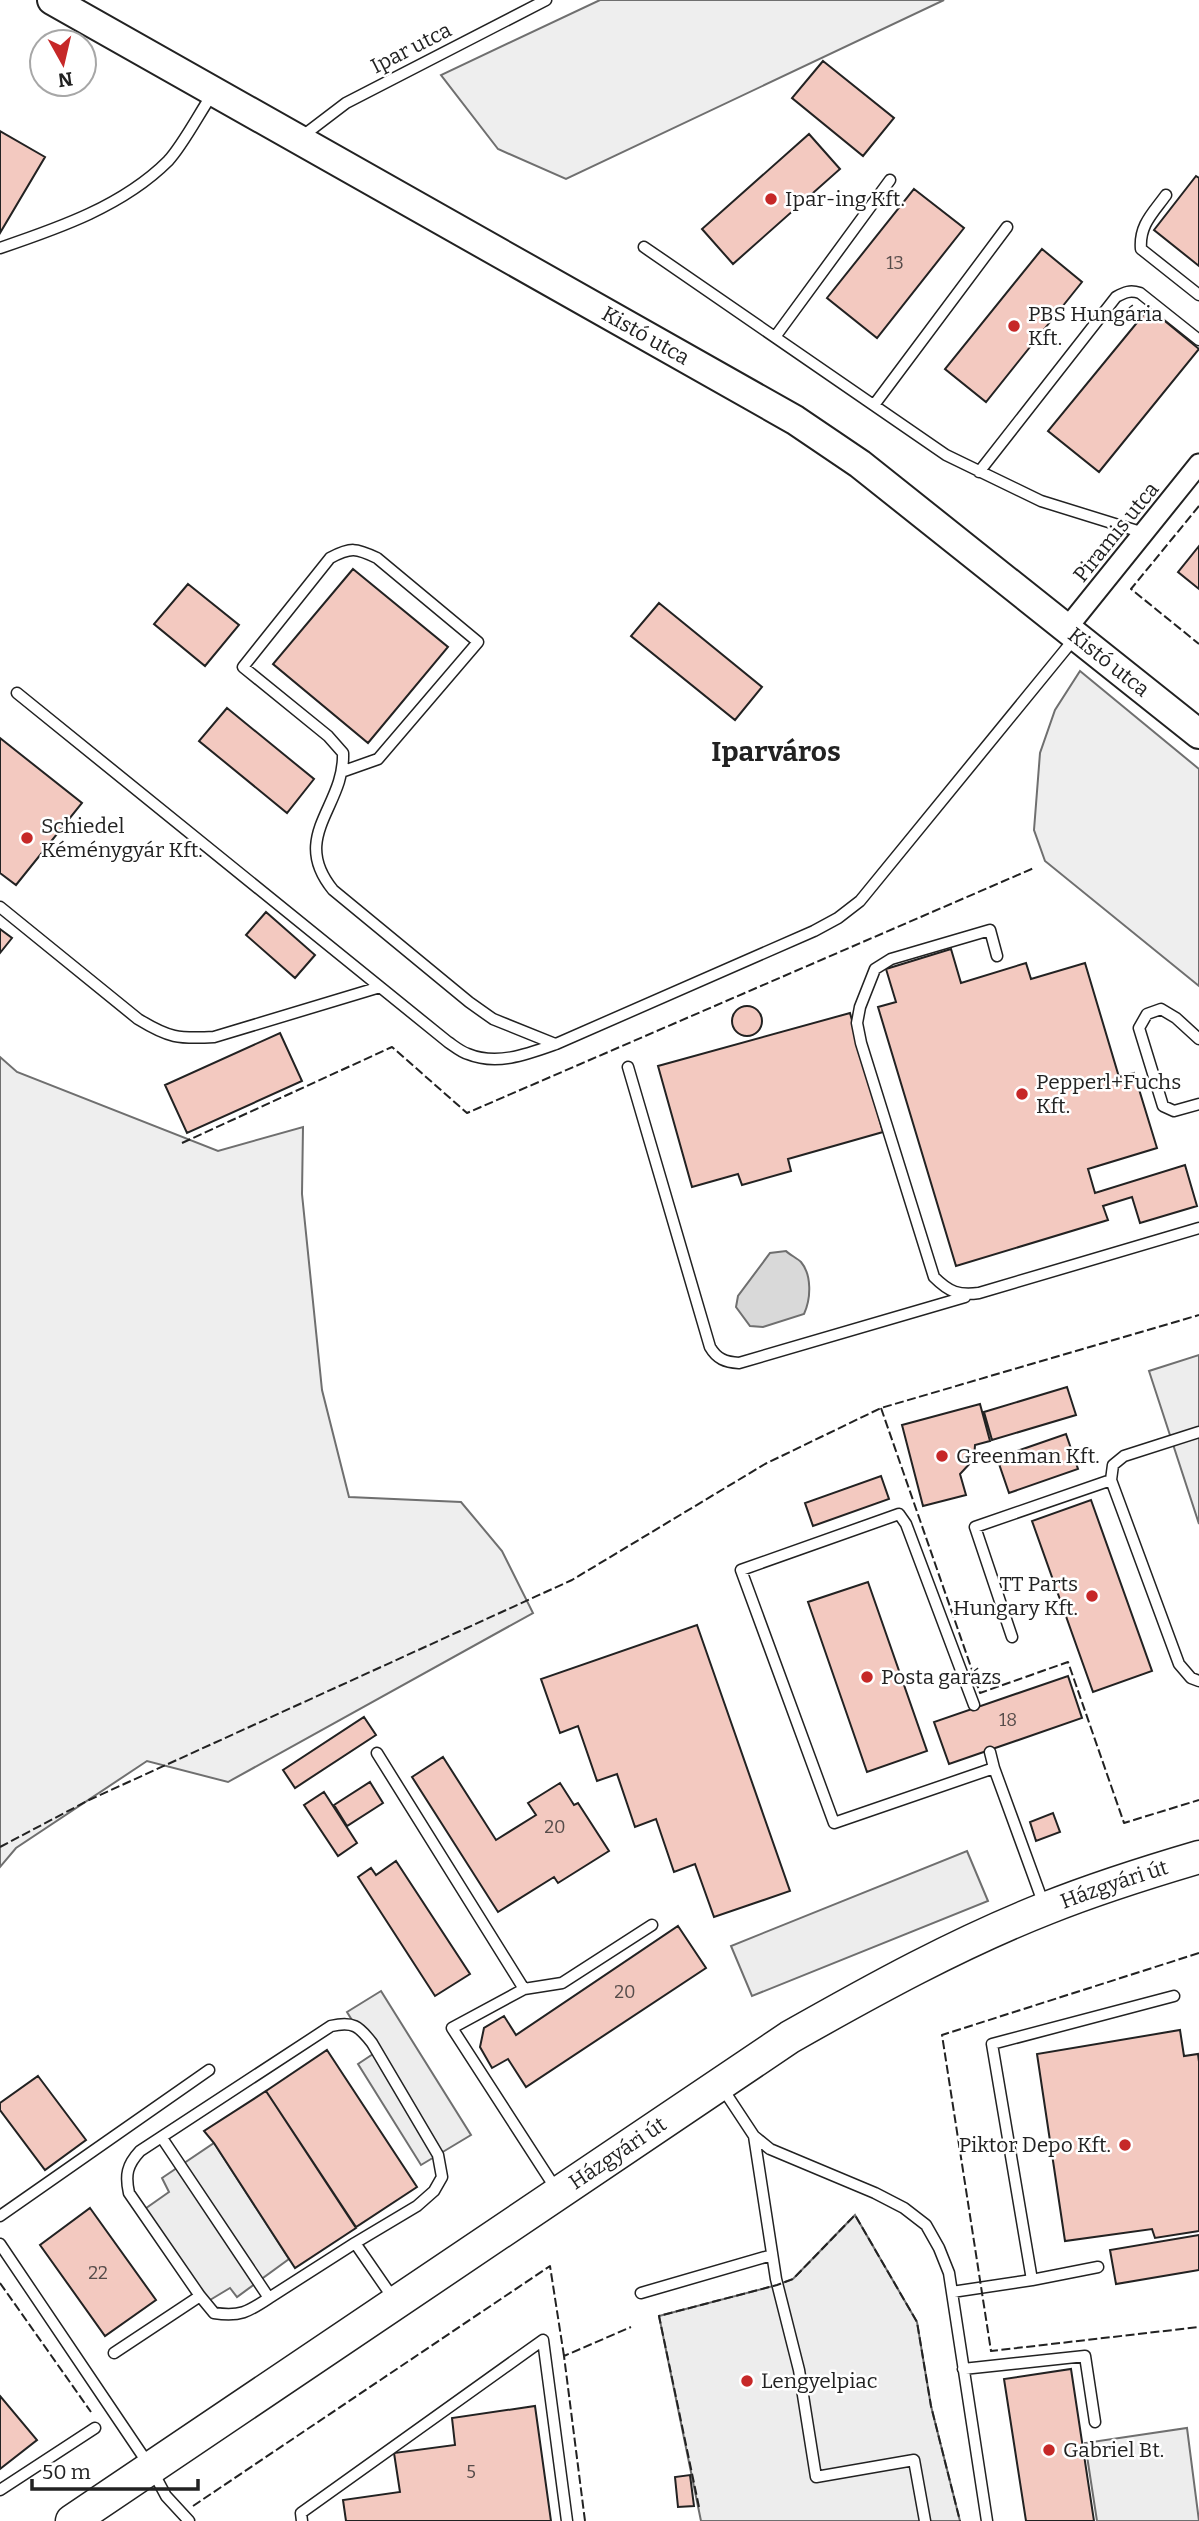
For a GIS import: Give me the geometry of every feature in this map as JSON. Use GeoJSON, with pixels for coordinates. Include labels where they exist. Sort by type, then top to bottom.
{"type":"FeatureCollection","features":[{"type":"Feature","properties":{"kind":"main road","name":"Házgyári út"},"geometry":{"type":"LineString","coordinates":[[72,2521],[790,2037],[868,1993],[1045,1909],[1129,1877],[1199,1857]]}},
{"type":"Feature","properties":{"kind":"street","name":"Kistó utca"},"geometry":{"type":"LineString","coordinates":[[52,0],[796,420],[860,464],[1199,734]]}},
{"type":"Feature","properties":{"kind":"street","name":"Piramis utca"},"geometry":{"type":"LineString","coordinates":[[1072,632],[1199,464]]}},
{"type":"Feature","properties":{"kind":"lane","name":"Ipar utca"},"geometry":{"type":"LineString","coordinates":[[299,139],[346,103],[546,0]]}},
{"type":"Feature","properties":{"kind":"lane"},"geometry":{"type":"LineString","coordinates":[[0,248],[92,212],[130,191],[169,160],[214,92]]}},
{"type":"Feature","properties":{"kind":"lane"},"geometry":{"type":"LineString","coordinates":[[775,337],[890,180]]}},
{"type":"Feature","properties":{"kind":"lane"},"geometry":{"type":"LineString","coordinates":[[1166,195],[1146,222],[1140,236],[1141,248],[1199,295]]}},
{"type":"Feature","properties":{"kind":"lane"},"geometry":{"type":"LineString","coordinates":[[874,405],[1007,226]]}},
{"type":"Feature","properties":{"kind":"lane"},"geometry":{"type":"LineString","coordinates":[[644,247],[946,455],[1041,501],[1144,534]]}},
{"type":"Feature","properties":{"kind":"lane"},"geometry":{"type":"LineString","coordinates":[[979,472],[1116,297],[1124,293],[1140,293],[1199,340]]}},
{"type":"Feature","properties":{"kind":"lane"},"geometry":{"type":"LineString","coordinates":[[344,771],[378,759],[478,642],[377,558],[359,550],[345,550],[330,558],[243,667],[328,736],[343,753],[344,771],[318,827],[315,844],[321,876],[333,890],[469,1002],[493,1019],[556,1044]]}},
{"type":"Feature","properties":{"kind":"lane"},"geometry":{"type":"LineString","coordinates":[[17,693],[449,1042],[467,1054],[492,1059],[519,1057],[556,1044],[838,918],[860,901],[1072,632]]}},
{"type":"Feature","properties":{"kind":"lane"},"geometry":{"type":"LineString","coordinates":[[0,907],[138,1019],[162,1034],[186,1038],[214,1037],[380,987]]}},
{"type":"Feature","properties":{"kind":"lane"},"geometry":{"type":"LineString","coordinates":[[979,1293],[962,1296],[946,1289],[934,1277],[872,1081],[857,1023],[860,1007],[875,970],[891,960],[990,930],[998,956]]}},
{"type":"Feature","properties":{"kind":"lane"},"geometry":{"type":"LineString","coordinates":[[1199,1039],[1176,1018],[1161,1009],[1147,1014],[1139,1027],[1163,1106],[1174,1111],[1199,1104]]}},
{"type":"Feature","properties":{"kind":"lane"},"geometry":{"type":"LineString","coordinates":[[628,1067],[710,1347],[715,1356],[726,1362],[739,1363],[1199,1228]]}},
{"type":"Feature","properties":{"kind":"lane"},"geometry":{"type":"LineString","coordinates":[[1199,1432],[1124,1455],[1113,1465],[1111,1480],[1179,1664],[1191,1678],[1199,1681]]}},
{"type":"Feature","properties":{"kind":"lane"},"geometry":{"type":"LineString","coordinates":[[1012,1637],[975,1527],[1111,1480]]}},
{"type":"Feature","properties":{"kind":"lane"},"geometry":{"type":"LineString","coordinates":[[974,1705],[906,1524],[899,1514],[741,1570],[834,1823],[994,1768]]}},
{"type":"Feature","properties":{"kind":"lane"},"geometry":{"type":"LineString","coordinates":[[989,1752],[1045,1909]]}},
{"type":"Feature","properties":{"kind":"lane"},"geometry":{"type":"LineString","coordinates":[[377,1753],[524,1989]]}},
{"type":"Feature","properties":{"kind":"lane"},"geometry":{"type":"LineString","coordinates":[[558,2192],[452,2028],[524,1989],[562,1983],[652,1925]]}},
{"type":"Feature","properties":{"kind":"lane"},"geometry":{"type":"LineString","coordinates":[[1032,2280],[992,2044],[1174,1996]]}},
{"type":"Feature","properties":{"kind":"lane"},"geometry":{"type":"LineString","coordinates":[[345,2023],[361,2028],[438,2155],[442,2177],[434,2192],[417,2206],[246,2313],[231,2316],[214,2313],[129,2193],[126,2179],[129,2162],[140,2151],[162,2138],[331,2026],[345,2023]]}},
{"type":"Feature","properties":{"kind":"lane"},"geometry":{"type":"LineString","coordinates":[[0,2216],[209,2070]]}},
{"type":"Feature","properties":{"kind":"lane"},"geometry":{"type":"LineString","coordinates":[[720,2083],[754,2136],[770,2149],[875,2193],[904,2208],[926,2225],[949,2273],[987,2521]]}},
{"type":"Feature","properties":{"kind":"lane"},"geometry":{"type":"LineString","coordinates":[[754,2136],[777,2285],[799,2370],[816,2477],[914,2460],[925,2521]]}},
{"type":"Feature","properties":{"kind":"lane"},"geometry":{"type":"LineString","coordinates":[[162,2138],[269,2298]]}},
{"type":"Feature","properties":{"kind":"lane"},"geometry":{"type":"LineString","coordinates":[[355,2243],[395,2302]]}},
{"type":"Feature","properties":{"kind":"lane"},"geometry":{"type":"LineString","coordinates":[[0,2244],[151,2468],[166,2496],[189,2521]]}},
{"type":"Feature","properties":{"kind":"lane"},"geometry":{"type":"LineString","coordinates":[[641,2293],[772,2255]]}},
{"type":"Feature","properties":{"kind":"lane"},"geometry":{"type":"LineString","coordinates":[[951,2292],[1098,2267]]}},
{"type":"Feature","properties":{"kind":"lane"},"geometry":{"type":"LineString","coordinates":[[114,2353],[200,2296]]}},
{"type":"Feature","properties":{"kind":"lane"},"geometry":{"type":"LineString","coordinates":[[302,2521],[301,2513],[543,2340],[567,2521]]}},
{"type":"Feature","properties":{"kind":"lane"},"geometry":{"type":"LineString","coordinates":[[963,2369],[1085,2356],[1095,2422]]}},
{"type":"Feature","properties":{"kind":"lane"},"geometry":{"type":"LineString","coordinates":[[0,2490],[95,2428]]}},
{"type":"Feature","properties":{"kind":"shaded area"},"geometry":{"type":"Polygon","coordinates":[[[600,0],[944,0],[566,179],[498,149],[441,75],[600,0]]]}},
{"type":"Feature","properties":{"kind":"shaded area"},"geometry":{"type":"Polygon","coordinates":[[[1080,671],[1199,769],[1199,986],[1045,861],[1034,830],[1040,753],[1055,710],[1080,671]]]}},
{"type":"Feature","properties":{"kind":"shaded area"},"geometry":{"type":"Polygon","coordinates":[[[0,1057],[17,1072],[218,1151],[303,1127],[302,1194],[322,1390],[349,1497],[461,1502],[502,1551],[533,1613],[228,1782],[147,1761],[16,1848],[0,1867],[0,1057]]]}},
{"type":"Feature","properties":{"kind":"shaded area"},"geometry":{"type":"Polygon","coordinates":[[[786,1251],[805,1267],[809,1280],[804,1314],[763,1327],[750,1326],[736,1307],[738,1296],[770,1253],[786,1251]]]}},
{"type":"Feature","properties":{"kind":"shaded area"},"geometry":{"type":"Polygon","coordinates":[[[1199,1355],[1199,1524],[1149,1371],[1199,1355]]]}},
{"type":"Feature","properties":{"kind":"shaded area"},"geometry":{"type":"Polygon","coordinates":[[[967,1851],[988,1901],[752,1996],[731,1946],[967,1851]]]}},
{"type":"Feature","properties":{"kind":"shaded area"},"geometry":{"type":"Polygon","coordinates":[[[381,1991],[471,2135],[421,2165],[358,2064],[373,2054],[347,2012],[381,1991]]]}},
{"type":"Feature","properties":{"kind":"shaded area"},"geometry":{"type":"Polygon","coordinates":[[[214,2143],[289,2259],[237,2297],[230,2288],[205,2303],[142,2211],[169,2192],[162,2178],[214,2143]]]}},
{"type":"Feature","properties":{"kind":"shaded area","name":"Lengyelpiac"},"geometry":{"type":"Polygon","coordinates":[[[855,2215],[917,2322],[931,2406],[960,2521],[701,2521],[659,2316],[793,2279],[855,2215]]]}},
{"type":"Feature","properties":{"kind":"shaded area"},"geometry":{"type":"Polygon","coordinates":[[[1187,2428],[1199,2521],[1097,2521],[1085,2443],[1187,2428]]]}},
{"type":"Feature","properties":{"kind":"building"},"geometry":{"type":"Polygon","coordinates":[[[823,61],[894,118],[863,156],[792,98],[823,61]]]}},
{"type":"Feature","properties":{"kind":"building"},"geometry":{"type":"Polygon","coordinates":[[[0,131],[45,157],[0,233],[0,131]]]}},
{"type":"Feature","properties":{"kind":"building","name":"Ipar-ing Kft."},"geometry":{"type":"Polygon","coordinates":[[[809,134],[840,169],[733,264],[702,229],[809,134]]]}},
{"type":"Feature","properties":{"kind":"building"},"geometry":{"type":"Polygon","coordinates":[[[1196,176],[1199,178],[1199,266],[1154,230],[1196,176]]]}},
{"type":"Feature","properties":{"kind":"building"},"geometry":{"type":"Polygon","coordinates":[[[914,189],[964,228],[877,338],[827,298],[914,189]]]}},
{"type":"Feature","properties":{"kind":"building","name":"PBS Hungária Kft."},"geometry":{"type":"Polygon","coordinates":[[[1042,249],[1082,282],[986,402],[945,369],[1042,249]]]}},
{"type":"Feature","properties":{"kind":"building"},"geometry":{"type":"Polygon","coordinates":[[[1149,308],[1199,349],[1099,472],[1048,431],[1149,308]]]}},
{"type":"Feature","properties":{"kind":"building"},"geometry":{"type":"Polygon","coordinates":[[[1199,546],[1199,589],[1178,572],[1199,546]]]}},
{"type":"Feature","properties":{"kind":"building"},"geometry":{"type":"Polygon","coordinates":[[[353,569],[448,647],[368,743],[273,664],[353,569]]]}},
{"type":"Feature","properties":{"kind":"building"},"geometry":{"type":"Polygon","coordinates":[[[188,584],[239,625],[205,666],[154,624],[188,584]]]}},
{"type":"Feature","properties":{"kind":"building"},"geometry":{"type":"Polygon","coordinates":[[[659,603],[762,687],[735,720],[631,636],[659,603]]]}},
{"type":"Feature","properties":{"kind":"building"},"geometry":{"type":"Polygon","coordinates":[[[227,708],[314,779],[287,813],[199,741],[227,708]]]}},
{"type":"Feature","properties":{"kind":"building","name":"Schiedel Kéménygyár Kft."},"geometry":{"type":"Polygon","coordinates":[[[0,738],[82,803],[16,885],[0,873],[0,738]]]}},
{"type":"Feature","properties":{"kind":"building"},"geometry":{"type":"Polygon","coordinates":[[[266,912],[315,955],[295,978],[246,935],[266,912]]]}},
{"type":"Feature","properties":{"kind":"building"},"geometry":{"type":"Polygon","coordinates":[[[0,929],[12,938],[0,953],[0,929]]]}},
{"type":"Feature","properties":{"kind":"building","name":"Pepperl+Fuchs Kft."},"geometry":{"type":"Polygon","coordinates":[[[951,949],[961,983],[1026,963],[1031,979],[1085,963],[1119,1077],[1134,1073],[1157,1148],[1088,1169],[1095,1193],[1185,1165],[1197,1206],[1140,1223],[1132,1197],[1103,1206],[1108,1220],[956,1266],[878,1007],[896,1002],[886,969],[951,949]]]}},
{"type":"Feature","properties":{"kind":"building"},"geometry":{"type":"Polygon","coordinates":[[[747,1006],[758,1010],[762,1021],[758,1032],[747,1036],[736,1032],[732,1021],[736,1010],[747,1006]]]}},
{"type":"Feature","properties":{"kind":"building"},"geometry":{"type":"Polygon","coordinates":[[[850,1013],[883,1132],[788,1159],[791,1171],[742,1185],[738,1174],[692,1187],[658,1066],[850,1013]]]}},
{"type":"Feature","properties":{"kind":"building"},"geometry":{"type":"Polygon","coordinates":[[[280,1033],[302,1081],[187,1133],[165,1085],[280,1033]]]}},
{"type":"Feature","properties":{"kind":"building"},"geometry":{"type":"Polygon","coordinates":[[[1067,1387],[1076,1415],[992,1440],[984,1412],[1067,1387]]]}},
{"type":"Feature","properties":{"kind":"building","name":"Greenman Kft."},"geometry":{"type":"Polygon","coordinates":[[[980,1404],[990,1441],[975,1445],[974,1459],[960,1474],[966,1495],[923,1506],[902,1425],[980,1404]]]}},
{"type":"Feature","properties":{"kind":"building"},"geometry":{"type":"Polygon","coordinates":[[[1066,1434],[1078,1469],[1009,1493],[997,1458],[1066,1434]]]}},
{"type":"Feature","properties":{"kind":"building"},"geometry":{"type":"Polygon","coordinates":[[[881,1476],[889,1499],[813,1526],[805,1503],[881,1476]]]}},
{"type":"Feature","properties":{"kind":"building","name":"TT Parts Hungary Kft."},"geometry":{"type":"Polygon","coordinates":[[[1091,1500],[1152,1671],[1093,1692],[1032,1521],[1091,1500]]]}},
{"type":"Feature","properties":{"kind":"building","name":"Posta garázs"},"geometry":{"type":"Polygon","coordinates":[[[868,1582],[927,1751],[867,1772],[808,1602],[868,1582]]]}},
{"type":"Feature","properties":{"kind":"building"},"geometry":{"type":"Polygon","coordinates":[[[697,1625],[790,1891],[714,1917],[695,1864],[674,1872],[656,1819],[635,1827],[617,1774],[597,1781],[578,1726],[560,1733],[541,1679],[697,1625]]]}},
{"type":"Feature","properties":{"kind":"building","name":"Posta garázs"},"geometry":{"type":"Polygon","coordinates":[[[1068,1676],[1082,1718],[949,1764],[934,1722],[1068,1676]]]}},
{"type":"Feature","properties":{"kind":"building"},"geometry":{"type":"Polygon","coordinates":[[[364,1717],[376,1735],[295,1788],[283,1770],[364,1717]]]}},
{"type":"Feature","properties":{"kind":"building"},"geometry":{"type":"Polygon","coordinates":[[[443,1757],[496,1840],[536,1815],[528,1803],[560,1783],[574,1805],[578,1803],[609,1851],[558,1883],[554,1877],[498,1912],[412,1777],[443,1757]]]}},
{"type":"Feature","properties":{"kind":"building"},"geometry":{"type":"Polygon","coordinates":[[[370,1782],[383,1803],[347,1826],[334,1805],[370,1782]]]}},
{"type":"Feature","properties":{"kind":"building"},"geometry":{"type":"Polygon","coordinates":[[[324,1792],[357,1843],[338,1856],[304,1805],[324,1792]]]}},
{"type":"Feature","properties":{"kind":"building"},"geometry":{"type":"Polygon","coordinates":[[[1053,1813],[1060,1832],[1036,1841],[1030,1822],[1053,1813]]]}},
{"type":"Feature","properties":{"kind":"building"},"geometry":{"type":"Polygon","coordinates":[[[396,1861],[470,1974],[435,1996],[358,1877],[371,1868],[376,1875],[396,1861]]]}},
{"type":"Feature","properties":{"kind":"building"},"geometry":{"type":"Polygon","coordinates":[[[678,1926],[706,1968],[526,2087],[508,2059],[492,2068],[480,2047],[484,2028],[504,2016],[516,2035],[678,1926]]]}},
{"type":"Feature","properties":{"kind":"building","name":"Piktor Depo Kft."},"geometry":{"type":"Polygon","coordinates":[[[1180,2030],[1184,2056],[1198,2054],[1199,2062],[1199,2231],[1155,2238],[1152,2229],[1065,2241],[1037,2054],[1180,2030]]]}},
{"type":"Feature","properties":{"kind":"building"},"geometry":{"type":"Polygon","coordinates":[[[327,2050],[417,2187],[356,2227],[266,2091],[327,2050]]]}},
{"type":"Feature","properties":{"kind":"building"},"geometry":{"type":"Polygon","coordinates":[[[38,2076],[86,2140],[45,2170],[0,2110],[0,2103],[38,2076]]]}},
{"type":"Feature","properties":{"kind":"building"},"geometry":{"type":"Polygon","coordinates":[[[266,2091],[356,2228],[295,2268],[204,2131],[266,2091]]]}},
{"type":"Feature","properties":{"kind":"building"},"geometry":{"type":"Polygon","coordinates":[[[90,2208],[156,2300],[105,2336],[40,2245],[90,2208]]]}},
{"type":"Feature","properties":{"kind":"building"},"geometry":{"type":"Polygon","coordinates":[[[1199,2235],[1199,2270],[1116,2284],[1110,2250],[1199,2235]]]}},
{"type":"Feature","properties":{"kind":"building","name":"Gabriel Bt."},"geometry":{"type":"Polygon","coordinates":[[[1071,2369],[1094,2521],[1026,2521],[1004,2379],[1071,2369]]]}},
{"type":"Feature","properties":{"kind":"building"},"geometry":{"type":"Polygon","coordinates":[[[0,2396],[37,2440],[0,2469],[0,2396]]]}},
{"type":"Feature","properties":{"kind":"building"},"geometry":{"type":"Polygon","coordinates":[[[535,2406],[551,2521],[346,2521],[343,2500],[400,2492],[394,2453],[455,2445],[452,2418],[535,2406]]]}},
{"type":"Feature","properties":{"kind":"building"},"geometry":{"type":"Polygon","coordinates":[[[690,2475],[694,2506],[678,2507],[675,2477],[690,2475]]]}},
{"type":"Feature","properties":{"kind":"fence"},"geometry":{"type":"LineString","coordinates":[[1199,506],[1131,589],[1199,644]]}},
{"type":"Feature","properties":{"kind":"fence"},"geometry":{"type":"LineString","coordinates":[[182,1143],[392,1047],[467,1113],[1034,868]]}},
{"type":"Feature","properties":{"kind":"fence"},"geometry":{"type":"LineString","coordinates":[[0,1847],[89,1800],[572,1580],[765,1464],[881,1408],[1199,1315]]}},
{"type":"Feature","properties":{"kind":"fence"},"geometry":{"type":"LineString","coordinates":[[881,1408],[980,1693],[1068,1662],[1124,1823],[1199,1800]]}},
{"type":"Feature","properties":{"kind":"fence"},"geometry":{"type":"LineString","coordinates":[[1199,1953],[942,2035],[991,2351],[1199,2327]]}},
{"type":"Feature","properties":{"kind":"fence"},"geometry":{"type":"LineString","coordinates":[[699,2507],[659,2316],[793,2279],[855,2215],[917,2322],[931,2406],[960,2521]]}},
{"type":"Feature","properties":{"kind":"fence"},"geometry":{"type":"LineString","coordinates":[[193,2506],[550,2266],[564,2356]]}},
{"type":"Feature","properties":{"kind":"fence"},"geometry":{"type":"LineString","coordinates":[[0,2283],[91,2412]]}},
{"type":"Feature","properties":{"kind":"fence"},"geometry":{"type":"LineString","coordinates":[[585,2521],[564,2356],[631,2327]]}},
{"type":"Feature","properties":{"kind":"place","name":"Ipar-ing Kft."},"geometry":{"type":"Point","coordinates":[771,199]}},
{"type":"Feature","properties":{"kind":"place","name":"PBS Hungária Kft."},"geometry":{"type":"Point","coordinates":[1014,326]}},
{"type":"Feature","properties":{"kind":"place","name":"Schiedel Kéménygyár Kft."},"geometry":{"type":"Point","coordinates":[27,838]}},
{"type":"Feature","properties":{"kind":"place","name":"Pepperl+Fuchs Kft."},"geometry":{"type":"Point","coordinates":[1022,1094]}},
{"type":"Feature","properties":{"kind":"place","name":"Greenman Kft."},"geometry":{"type":"Point","coordinates":[942,1456]}},
{"type":"Feature","properties":{"kind":"place","name":"TT Parts Hungary Kft."},"geometry":{"type":"Point","coordinates":[1092,1596]}},
{"type":"Feature","properties":{"kind":"place","name":"Posta garázs"},"geometry":{"type":"Point","coordinates":[867,1677]}},
{"type":"Feature","properties":{"kind":"place","name":"Piktor Depo Kft."},"geometry":{"type":"Point","coordinates":[1125,2145]}},
{"type":"Feature","properties":{"kind":"place","name":"Lengyelpiac"},"geometry":{"type":"Point","coordinates":[747,2381]}},
{"type":"Feature","properties":{"kind":"place","name":"Gabriel Bt."},"geometry":{"type":"Point","coordinates":[1049,2450]}},
{"type":"Feature","properties":{"kind":"district","name":"Iparváros"},"geometry":{"type":"Point","coordinates":[776,751]}}]}
